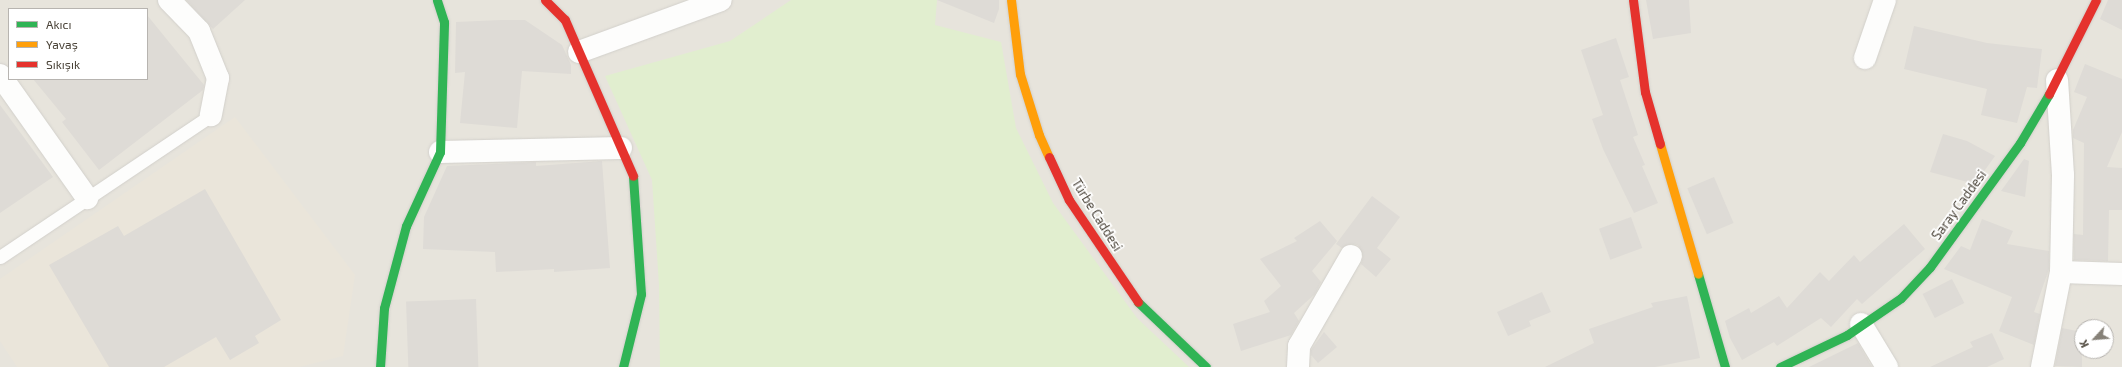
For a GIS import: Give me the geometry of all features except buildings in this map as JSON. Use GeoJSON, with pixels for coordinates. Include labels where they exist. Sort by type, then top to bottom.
{"type":"FeatureCollection","features":[{"type":"Feature","properties":{"kind":"street"},"geometry":{"type":"LineString","coordinates":[[169,0],[199,31],[218,78],[211,115]]}},
{"type":"Feature","properties":{"kind":"street"},"geometry":{"type":"LineString","coordinates":[[380,367],[384,308],[406,226],[440,152],[444,22],[437,0]]}},
{"type":"Feature","properties":{"kind":"street"},"geometry":{"type":"LineString","coordinates":[[545,0],[566,20],[633,175],[641,294],[623,367]]}},
{"type":"Feature","properties":{"kind":"street"},"geometry":{"type":"LineString","coordinates":[[580,52],[722,0]]}},
{"type":"Feature","properties":{"kind":"street","name":"Türbe Caddesi"},"geometry":{"type":"LineString","coordinates":[[1011,0],[1020,74],[1039,135],[1069,200],[1143,309],[1206,367]]}},
{"type":"Feature","properties":{"kind":"street"},"geometry":{"type":"LineString","coordinates":[[1633,0],[1645,92],[1725,367]]}},
{"type":"Feature","properties":{"kind":"street"},"geometry":{"type":"LineString","coordinates":[[1865,58],[1885,0]]}},
{"type":"Feature","properties":{"kind":"street","name":"Saray Caddesi"},"geometry":{"type":"LineString","coordinates":[[1780,367],[1847,335],[1901,298],[1930,267],[2020,143],[2057,80],[2096,0]]}},
{"type":"Feature","properties":{"kind":"street"},"geometry":{"type":"LineString","coordinates":[[0,75],[87,198]]}},
{"type":"Feature","properties":{"kind":"street"},"geometry":{"type":"LineString","coordinates":[[2042,367],[2061,272],[2063,175],[2057,80]]}},
{"type":"Feature","properties":{"kind":"street"},"geometry":{"type":"LineString","coordinates":[[440,152],[621,148]]}},
{"type":"Feature","properties":{"kind":"street"},"geometry":{"type":"LineString","coordinates":[[1298,367],[1299,346],[1351,256]]}},
{"type":"Feature","properties":{"kind":"street"},"geometry":{"type":"LineString","coordinates":[[2061,272],[2122,274]]}},
{"type":"Feature","properties":{"kind":"street"},"geometry":{"type":"LineString","coordinates":[[1861,324],[1887,367]]}},
{"type":"Feature","properties":{"kind":"lane"},"geometry":{"type":"LineString","coordinates":[[0,257],[211,115]]}},
{"type":"Feature","properties":{"kind":"shaded area"},"geometry":{"type":"Polygon","coordinates":[[[0,0],[2122,0],[2122,367],[0,367],[0,0]]]}},
{"type":"Feature","properties":{"kind":"shaded area"},"geometry":{"type":"Polygon","coordinates":[[[235,117],[355,275],[343,356],[299,367],[17,367],[0,341],[0,279],[235,117]]]}},
{"type":"Feature","properties":{"kind":"green space"},"geometry":{"type":"Polygon","coordinates":[[[791,0],[937,0],[935,25],[1001,42],[1016,128],[1053,203],[1137,318],[1189,367],[660,367],[659,285],[652,180],[605,76],[730,41],[791,0]]]}},
{"type":"Feature","properties":{"kind":"traffic: fast"},"geometry":{"type":"LineString","coordinates":[[380,367],[384,308],[406,226],[440,152],[444,22],[437,0]]}},
{"type":"Feature","properties":{"kind":"traffic: fast"},"geometry":{"type":"LineString","coordinates":[[1780,367],[1847,335],[1901,298],[1930,267],[2020,143],[2049,94]]}},
{"type":"Feature","properties":{"kind":"traffic: fast"},"geometry":{"type":"LineString","coordinates":[[623,367],[641,294],[633,176]]}},
{"type":"Feature","properties":{"kind":"traffic: fast"},"geometry":{"type":"LineString","coordinates":[[1698,274],[1725,367]]}},
{"type":"Feature","properties":{"kind":"traffic: fast"},"geometry":{"type":"LineString","coordinates":[[1138,302],[1206,367]]}},
{"type":"Feature","properties":{"kind":"traffic: slow"},"geometry":{"type":"LineString","coordinates":[[1011,0],[1020,74],[1039,135],[1049,157]]}},
{"type":"Feature","properties":{"kind":"traffic: slow"},"geometry":{"type":"LineString","coordinates":[[1660,144],[1698,274]]}},
{"type":"Feature","properties":{"kind":"traffic: jam"},"geometry":{"type":"LineString","coordinates":[[545,0],[565,20],[633,176]]}},
{"type":"Feature","properties":{"kind":"traffic: jam"},"geometry":{"type":"LineString","coordinates":[[1633,0],[1645,92],[1660,144]]}},
{"type":"Feature","properties":{"kind":"traffic: jam"},"geometry":{"type":"LineString","coordinates":[[2049,94],[2096,0]]}},
{"type":"Feature","properties":{"kind":"traffic: jam"},"geometry":{"type":"LineString","coordinates":[[1049,157],[1069,200],[1138,302]]}}]}
